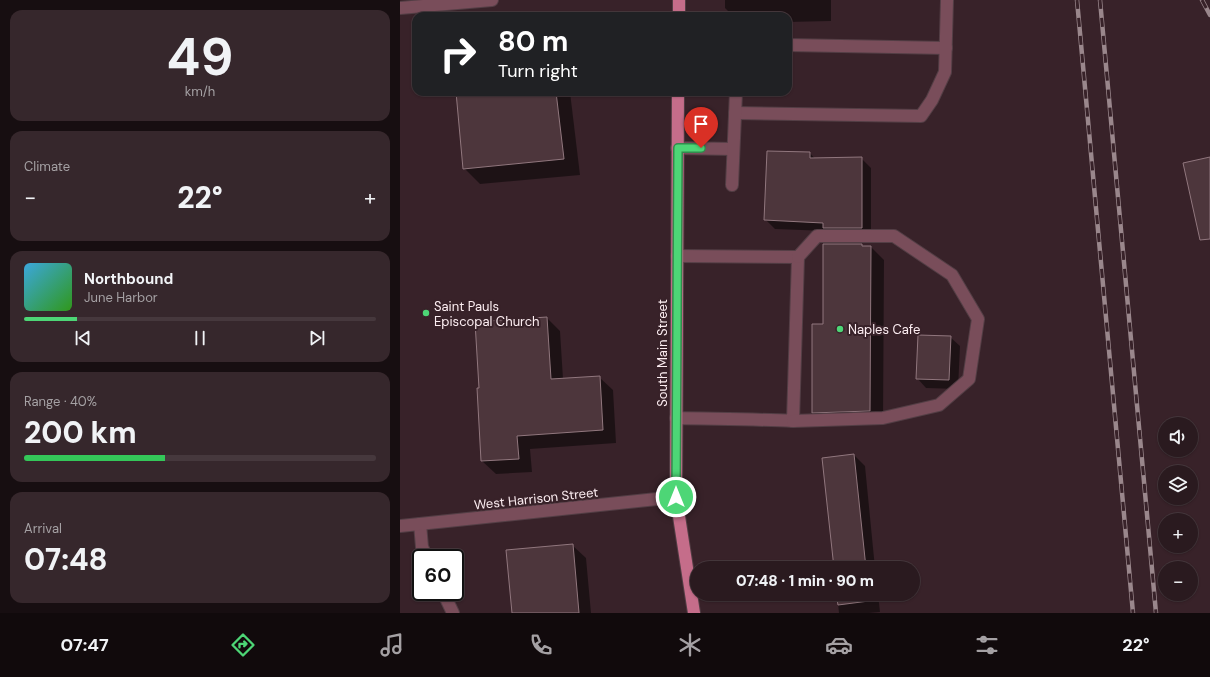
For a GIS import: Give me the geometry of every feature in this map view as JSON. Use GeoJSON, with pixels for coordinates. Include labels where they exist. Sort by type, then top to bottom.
{"type":"FeatureCollection","features":[{"type":"Feature","properties":{"kind":"main road"},"geometry":{"type":"LineString","coordinates":[[679,0],[679,12]]}},
{"type":"Feature","properties":{"kind":"main road","name":"South Main Street"},"geometry":{"type":"LineString","coordinates":[[678,96],[676,497],[694,613]]}},
{"type":"Feature","properties":{"kind":"street"},"geometry":{"type":"LineString","coordinates":[[400,8],[492,0]]}},
{"type":"Feature","properties":{"kind":"street"},"geometry":{"type":"LineString","coordinates":[[735,113],[920,116],[932,100],[945,72],[948,0]]}},
{"type":"Feature","properties":{"kind":"street"},"geometry":{"type":"LineString","coordinates":[[792,45],[946,48]]}},
{"type":"Feature","properties":{"kind":"street"},"geometry":{"type":"LineString","coordinates":[[732,185],[736,96]]}},
{"type":"Feature","properties":{"kind":"street"},"geometry":{"type":"LineString","coordinates":[[678,148],[733,149]]}},
{"type":"Feature","properties":{"kind":"street"},"geometry":{"type":"LineString","coordinates":[[676,418],[746,418],[793,421],[883,418],[938,405],[969,379],[978,319],[952,275],[894,236],[817,236],[798,257],[793,421]]}},
{"type":"Feature","properties":{"kind":"street"},"geometry":{"type":"LineString","coordinates":[[677,256],[798,257]]}},
{"type":"Feature","properties":{"kind":"street","name":"West Harrison Street"},"geometry":{"type":"LineString","coordinates":[[400,526],[676,497]]}},
{"type":"Feature","properties":{"kind":"street"},"geometry":{"type":"LineString","coordinates":[[420,524],[423,549]]}},
{"type":"Feature","properties":{"kind":"street"},"geometry":{"type":"LineString","coordinates":[[447,601],[453,613]]}},
{"type":"Feature","properties":{"kind":"building"},"geometry":{"type":"Polygon","coordinates":[[[456,96],[556,96],[564,159],[463,169],[456,96]]]}},
{"type":"Feature","properties":{"kind":"building"},"geometry":{"type":"Polygon","coordinates":[[[767,151],[810,152],[810,158],[862,157],[862,228],[823,228],[823,223],[764,220],[767,151]]]}},
{"type":"Feature","properties":{"kind":"building"},"geometry":{"type":"Polygon","coordinates":[[[1210,157],[1210,239],[1200,240],[1183,163],[1210,157]]]}},
{"type":"Feature","properties":{"kind":"building"},"geometry":{"type":"Polygon","coordinates":[[[823,244],[862,244],[862,246],[871,246],[870,411],[812,413],[812,324],[823,324],[823,244]]]}},
{"type":"Feature","properties":{"kind":"building"},"geometry":{"type":"Polygon","coordinates":[[[547,317],[551,379],[600,376],[603,430],[517,436],[519,459],[481,461],[475,322],[547,317]]]}},
{"type":"Feature","properties":{"kind":"building"},"geometry":{"type":"Polygon","coordinates":[[[918,335],[951,336],[949,380],[916,379],[918,335]]]}},
{"type":"Feature","properties":{"kind":"building"},"geometry":{"type":"Polygon","coordinates":[[[854,454],[865,561],[833,561],[822,458],[854,454]]]}},
{"type":"Feature","properties":{"kind":"building"},"geometry":{"type":"Polygon","coordinates":[[[573,544],[579,613],[512,613],[506,550],[573,544]]]}},
{"type":"Feature","properties":{"kind":"building"},"geometry":{"type":"Polygon","coordinates":[[[837,601],[869,601],[838,605],[837,601]]]}},
{"type":"Feature","properties":{"kind":"railway"},"geometry":{"type":"LineString","coordinates":[[1077,0],[1133,613]]}},
{"type":"Feature","properties":{"kind":"railway"},"geometry":{"type":"LineString","coordinates":[[1100,0],[1156,613]]}},
{"type":"Feature","properties":{"kind":"railway"},"geometry":{"type":"LineString","coordinates":[[1202,0],[1210,15]]}},
{"type":"Feature","properties":{"kind":"place","name":"Saint Pauls Episcopal Church"},"geometry":{"type":"Point","coordinates":[426,313]}},
{"type":"Feature","properties":{"kind":"place","name":"Naples Cafe"},"geometry":{"type":"Point","coordinates":[840,329]}},
{"type":"Feature","properties":{"kind":"route"},"geometry":{"type":"LineString","coordinates":[[676,497],[678,148],[701,148]]}}]}
